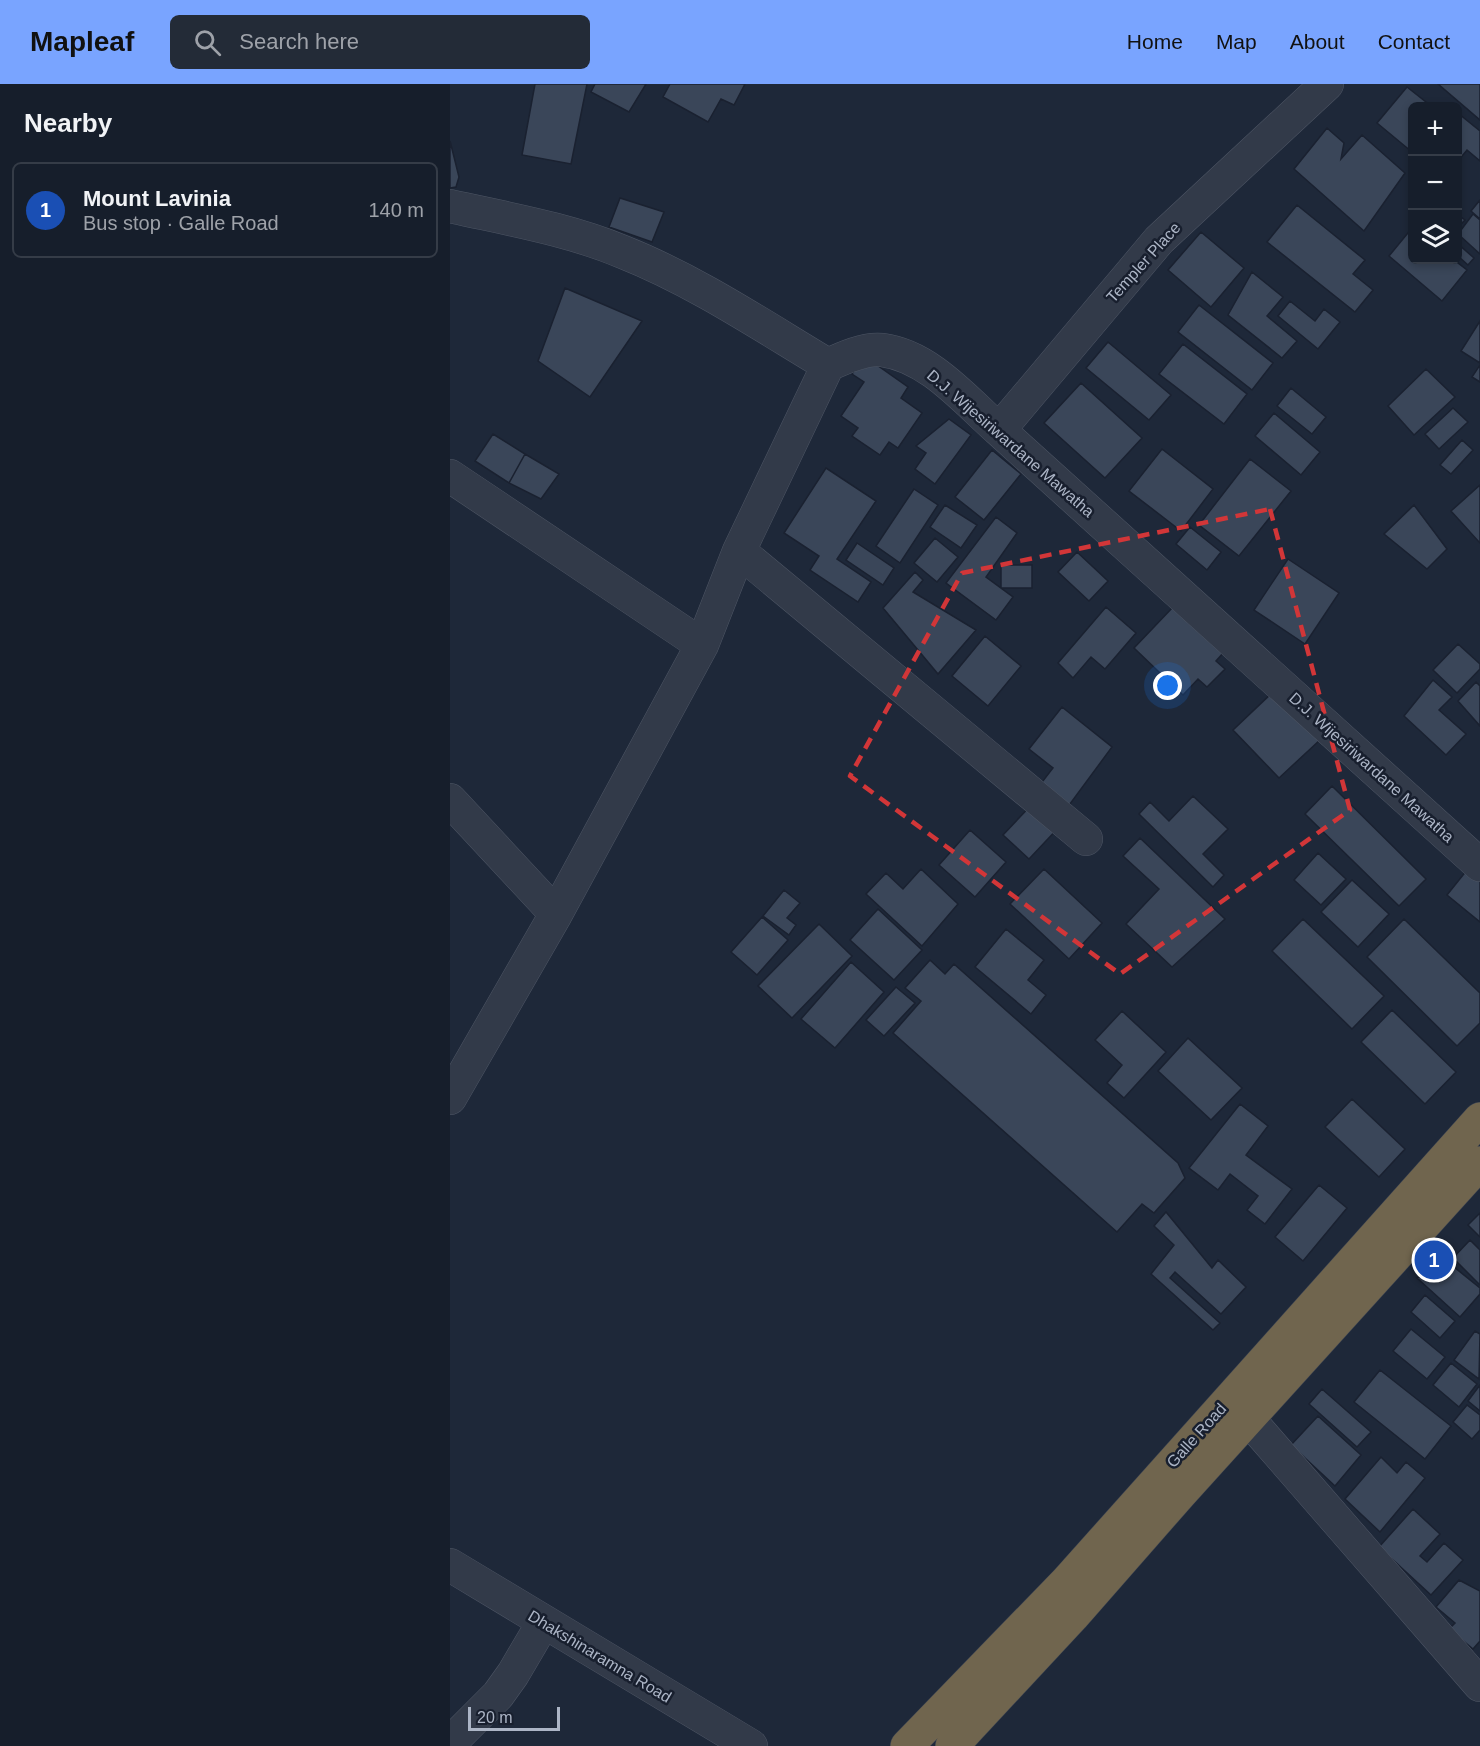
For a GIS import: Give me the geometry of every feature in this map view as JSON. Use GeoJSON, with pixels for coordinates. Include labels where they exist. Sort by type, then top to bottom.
{"type":"FeatureCollection","features":[{"type":"Feature","properties":{"kind":"highway","name":"Galle Road"},"geometry":{"type":"LineString","coordinates":[[907,1746],[1066,1581],[1480,1119]]}},
{"type":"Feature","properties":{"kind":"highway","name":"Galle Road"},"geometry":{"type":"LineString","coordinates":[[952,1746],[1073,1616],[1180,1494],[1353,1306],[1480,1163]]}},
{"type":"Feature","properties":{"kind":"street","name":"Templer Place"},"geometry":{"type":"LineString","coordinates":[[999,430],[1159,240],[1326,84]]}},
{"type":"Feature","properties":{"kind":"street"},"geometry":{"type":"LineString","coordinates":[[450,206],[549,228],[622,251],[694,285],[828,365],[739,551],[702,645],[556,914],[450,1098]]}},
{"type":"Feature","properties":{"kind":"street","name":"D.J. Wijesiriwardane Mawatha"},"geometry":{"type":"LineString","coordinates":[[828,365],[848,356],[880,350],[914,359],[939,377],[1480,865]]}},
{"type":"Feature","properties":{"kind":"street"},"geometry":{"type":"LineString","coordinates":[[450,476],[702,645]]}},
{"type":"Feature","properties":{"kind":"street"},"geometry":{"type":"LineString","coordinates":[[739,551],[1086,838]]}},
{"type":"Feature","properties":{"kind":"street"},"geometry":{"type":"LineString","coordinates":[[450,800],[556,914]]}},
{"type":"Feature","properties":{"kind":"street"},"geometry":{"type":"LineString","coordinates":[[1258,1431],[1480,1685]]}},
{"type":"Feature","properties":{"kind":"street","name":"Dhakshinaramna Road"},"geometry":{"type":"LineString","coordinates":[[450,1565],[751,1746]]}},
{"type":"Feature","properties":{"kind":"street"},"geometry":{"type":"LineString","coordinates":[[450,1743],[498,1695],[543,1623]]}},
{"type":"Feature","properties":{"kind":"highlighted area"},"geometry":{"type":"Polygon","coordinates":[[[1270,509],[1350,810],[1120,974],[850,776],[962,573],[1270,509]]]}},
{"type":"Feature","properties":{"kind":"building"},"geometry":{"type":"Polygon","coordinates":[[[535,84],[587,84],[571,164],[522,155],[535,84]]]}},
{"type":"Feature","properties":{"kind":"building"},"geometry":{"type":"Polygon","coordinates":[[[595,84],[646,84],[629,112],[591,92],[595,84]]]}},
{"type":"Feature","properties":{"kind":"building"},"geometry":{"type":"Polygon","coordinates":[[[670,84],[745,84],[734,105],[721,99],[708,122],[663,97],[670,84]]]}},
{"type":"Feature","properties":{"kind":"building"},"geometry":{"type":"Polygon","coordinates":[[[1438,84],[1480,84],[1480,120],[1462,105],[1462,102],[1438,84]]]}},
{"type":"Feature","properties":{"kind":"building"},"geometry":{"type":"Polygon","coordinates":[[[1407,87],[1426,102],[1408,102],[1408,149],[1377,123],[1407,87]]]}},
{"type":"Feature","properties":{"kind":"building"},"geometry":{"type":"Polygon","coordinates":[[[1462,116],[1480,131],[1480,161],[1467,150],[1462,156],[1462,116]]]}},
{"type":"Feature","properties":{"kind":"building"},"geometry":{"type":"Polygon","coordinates":[[[1327,128],[1344,143],[1341,159],[1362,135],[1405,173],[1364,231],[1294,169],[1327,128]]]}},
{"type":"Feature","properties":{"kind":"building"},"geometry":{"type":"Polygon","coordinates":[[[450,141],[459,177],[456,187],[450,188],[450,141]]]}},
{"type":"Feature","properties":{"kind":"building"},"geometry":{"type":"Polygon","coordinates":[[[620,198],[664,212],[652,242],[609,227],[620,198]]]}},
{"type":"Feature","properties":{"kind":"building"},"geometry":{"type":"Polygon","coordinates":[[[1480,200],[1480,219],[1471,211],[1480,200]]]}},
{"type":"Feature","properties":{"kind":"building"},"geometry":{"type":"Polygon","coordinates":[[[1297,205],[1365,260],[1353,274],[1373,290],[1355,312],[1267,242],[1297,205]]]}},
{"type":"Feature","properties":{"kind":"building"},"geometry":{"type":"Polygon","coordinates":[[[1473,214],[1480,220],[1480,254],[1462,238],[1462,229],[1473,214]]]}},
{"type":"Feature","properties":{"kind":"building"},"geometry":{"type":"Polygon","coordinates":[[[1201,232],[1244,268],[1211,307],[1168,270],[1201,232]]]}},
{"type":"Feature","properties":{"kind":"building"},"geometry":{"type":"Polygon","coordinates":[[[1408,233],[1408,264],[1459,264],[1467,270],[1442,301],[1389,256],[1408,233]]]}},
{"type":"Feature","properties":{"kind":"building"},"geometry":{"type":"Polygon","coordinates":[[[1462,248],[1474,258],[1468,265],[1462,260],[1462,248]]]}},
{"type":"Feature","properties":{"kind":"building"},"geometry":{"type":"Polygon","coordinates":[[[1252,272],[1283,297],[1267,316],[1297,341],[1282,358],[1228,315],[1252,272]]]}},
{"type":"Feature","properties":{"kind":"building"},"geometry":{"type":"Polygon","coordinates":[[[565,288],[642,321],[590,397],[538,361],[565,288]]]}},
{"type":"Feature","properties":{"kind":"building"},"geometry":{"type":"Polygon","coordinates":[[[1290,301],[1315,321],[1324,309],[1340,322],[1318,349],[1278,316],[1290,301]]]}},
{"type":"Feature","properties":{"kind":"building"},"geometry":{"type":"Polygon","coordinates":[[[1199,305],[1273,363],[1252,390],[1178,332],[1199,305]]]}},
{"type":"Feature","properties":{"kind":"building"},"geometry":{"type":"Polygon","coordinates":[[[1480,321],[1480,363],[1461,351],[1480,321]]]}},
{"type":"Feature","properties":{"kind":"building"},"geometry":{"type":"Polygon","coordinates":[[[1108,342],[1171,395],[1149,420],[1086,368],[1108,342]]]}},
{"type":"Feature","properties":{"kind":"building"},"geometry":{"type":"Polygon","coordinates":[[[1183,344],[1247,394],[1224,424],[1159,374],[1183,344]]]}},
{"type":"Feature","properties":{"kind":"building"},"geometry":{"type":"Polygon","coordinates":[[[864,356],[908,387],[901,398],[922,413],[898,448],[889,442],[880,455],[852,436],[858,428],[841,416],[864,382],[852,374],[864,356]]]}},
{"type":"Feature","properties":{"kind":"building"},"geometry":{"type":"Polygon","coordinates":[[[1480,365],[1480,382],[1472,377],[1480,365]]]}},
{"type":"Feature","properties":{"kind":"building"},"geometry":{"type":"Polygon","coordinates":[[[1426,369],[1455,397],[1414,435],[1388,406],[1426,369]]]}},
{"type":"Feature","properties":{"kind":"building"},"geometry":{"type":"Polygon","coordinates":[[[1081,383],[1142,438],[1105,478],[1044,423],[1081,383]]]}},
{"type":"Feature","properties":{"kind":"building"},"geometry":{"type":"Polygon","coordinates":[[[1291,388],[1326,417],[1312,434],[1277,406],[1291,388]]]}},
{"type":"Feature","properties":{"kind":"building"},"geometry":{"type":"Polygon","coordinates":[[[1453,408],[1468,422],[1439,449],[1425,434],[1453,408]]]}},
{"type":"Feature","properties":{"kind":"building"},"geometry":{"type":"Polygon","coordinates":[[[1274,413],[1320,452],[1301,475],[1255,436],[1274,413]]]}},
{"type":"Feature","properties":{"kind":"building"},"geometry":{"type":"Polygon","coordinates":[[[949,419],[971,435],[935,484],[915,469],[926,453],[916,446],[949,419]]]}},
{"type":"Feature","properties":{"kind":"building"},"geometry":{"type":"Polygon","coordinates":[[[493,434],[525,454],[509,483],[475,461],[493,434]]]}},
{"type":"Feature","properties":{"kind":"building"},"geometry":{"type":"Polygon","coordinates":[[[1462,440],[1473,450],[1451,474],[1440,465],[1462,440]]]}},
{"type":"Feature","properties":{"kind":"building"},"geometry":{"type":"Polygon","coordinates":[[[1162,449],[1213,489],[1181,531],[1129,491],[1162,449]]]}},
{"type":"Feature","properties":{"kind":"building"},"geometry":{"type":"Polygon","coordinates":[[[992,450],[1021,474],[984,520],[955,497],[992,450]]]}},
{"type":"Feature","properties":{"kind":"building"},"geometry":{"type":"Polygon","coordinates":[[[525,454],[559,474],[541,499],[509,483],[525,454]]]}},
{"type":"Feature","properties":{"kind":"building"},"geometry":{"type":"Polygon","coordinates":[[[1250,459],[1291,491],[1239,556],[1199,525],[1250,459]]]}},
{"type":"Feature","properties":{"kind":"building"},"geometry":{"type":"Polygon","coordinates":[[[826,468],[876,501],[837,559],[871,582],[858,602],[810,570],[819,556],[784,533],[826,468]]]}},
{"type":"Feature","properties":{"kind":"building"},"geometry":{"type":"Polygon","coordinates":[[[1480,485],[1480,543],[1451,511],[1480,485]]]}},
{"type":"Feature","properties":{"kind":"building"},"geometry":{"type":"Polygon","coordinates":[[[914,489],[938,505],[900,563],[876,546],[914,489]]]}},
{"type":"Feature","properties":{"kind":"building"},"geometry":{"type":"Polygon","coordinates":[[[945,505],[977,525],[961,548],[930,527],[945,505]]]}},
{"type":"Feature","properties":{"kind":"building"},"geometry":{"type":"Polygon","coordinates":[[[1414,505],[1447,549],[1427,569],[1384,534],[1414,505]]]}},
{"type":"Feature","properties":{"kind":"building"},"geometry":{"type":"Polygon","coordinates":[[[996,517],[1017,533],[986,577],[1013,597],[996,620],[946,583],[996,517]]]}},
{"type":"Feature","properties":{"kind":"building"},"geometry":{"type":"Polygon","coordinates":[[[1190,527],[1221,552],[1207,570],[1176,544],[1190,527]]]}},
{"type":"Feature","properties":{"kind":"building"},"geometry":{"type":"Polygon","coordinates":[[[935,538],[958,557],[937,582],[914,563],[935,538]]]}},
{"type":"Feature","properties":{"kind":"building"},"geometry":{"type":"Polygon","coordinates":[[[857,543],[894,568],[883,585],[846,560],[857,543]]]}},
{"type":"Feature","properties":{"kind":"building"},"geometry":{"type":"Polygon","coordinates":[[[1077,552],[1108,581],[1089,601],[1058,572],[1077,552]]]}},
{"type":"Feature","properties":{"kind":"building"},"geometry":{"type":"Polygon","coordinates":[[[1288,559],[1339,593],[1305,644],[1254,610],[1288,559]]]}},
{"type":"Feature","properties":{"kind":"building"},"geometry":{"type":"Polygon","coordinates":[[[1001,565],[1032,565],[1032,588],[1001,588],[1001,565]]]}},
{"type":"Feature","properties":{"kind":"building"},"geometry":{"type":"Polygon","coordinates":[[[915,572],[923,580],[913,592],[976,630],[938,674],[883,608],[915,572]]]}},
{"type":"Feature","properties":{"kind":"building"},"geometry":{"type":"Polygon","coordinates":[[[1174,606],[1224,652],[1216,661],[1225,669],[1207,687],[1198,679],[1183,695],[1134,648],[1174,606]]]}},
{"type":"Feature","properties":{"kind":"building"},"geometry":{"type":"Polygon","coordinates":[[[1106,607],[1136,633],[1105,669],[1091,657],[1073,678],[1058,663],[1106,607]]]}},
{"type":"Feature","properties":{"kind":"building"},"geometry":{"type":"Polygon","coordinates":[[[985,636],[1021,666],[988,706],[952,676],[985,636]]]}},
{"type":"Feature","properties":{"kind":"building"},"geometry":{"type":"Polygon","coordinates":[[[1458,644],[1480,664],[1480,669],[1457,693],[1433,670],[1458,644]]]}},
{"type":"Feature","properties":{"kind":"building"},"geometry":{"type":"Polygon","coordinates":[[[1433,680],[1452,697],[1439,710],[1466,734],[1446,755],[1404,716],[1433,680]]]}},
{"type":"Feature","properties":{"kind":"building"},"geometry":{"type":"Polygon","coordinates":[[[1476,682],[1480,686],[1480,726],[1458,701],[1476,682]]]}},
{"type":"Feature","properties":{"kind":"building"},"geometry":{"type":"Polygon","coordinates":[[[1275,690],[1321,739],[1279,778],[1233,730],[1275,690]]]}},
{"type":"Feature","properties":{"kind":"building"},"geometry":{"type":"Polygon","coordinates":[[[1062,707],[1112,747],[1067,808],[1039,786],[1053,768],[1029,749],[1062,707]]]}},
{"type":"Feature","properties":{"kind":"building"},"geometry":{"type":"Polygon","coordinates":[[[1332,786],[1426,879],[1399,906],[1305,814],[1332,786]]]}},
{"type":"Feature","properties":{"kind":"building"},"geometry":{"type":"Polygon","coordinates":[[[1193,796],[1228,829],[1203,854],[1224,875],[1213,887],[1139,814],[1150,802],[1169,821],[1193,796]]]}},
{"type":"Feature","properties":{"kind":"building"},"geometry":{"type":"Polygon","coordinates":[[[1036,800],[1061,825],[1029,859],[1003,835],[1036,800]]]}},
{"type":"Feature","properties":{"kind":"building"},"geometry":{"type":"Polygon","coordinates":[[[970,830],[1006,862],[975,897],[939,865],[970,830]]]}},
{"type":"Feature","properties":{"kind":"building"},"geometry":{"type":"Polygon","coordinates":[[[1140,838],[1225,919],[1172,967],[1126,924],[1159,889],[1123,856],[1140,838]]]}},
{"type":"Feature","properties":{"kind":"building"},"geometry":{"type":"Polygon","coordinates":[[[1318,853],[1346,879],[1321,905],[1294,880],[1318,853]]]}},
{"type":"Feature","properties":{"kind":"building"},"geometry":{"type":"Polygon","coordinates":[[[921,869],[958,904],[922,946],[866,894],[886,873],[903,889],[921,869]]]}},
{"type":"Feature","properties":{"kind":"building"},"geometry":{"type":"Polygon","coordinates":[[[1044,869],[1102,923],[1069,959],[1010,904],[1044,869]]]}},
{"type":"Feature","properties":{"kind":"building"},"geometry":{"type":"Polygon","coordinates":[[[1467,870],[1480,881],[1480,922],[1447,895],[1467,870]]]}},
{"type":"Feature","properties":{"kind":"building"},"geometry":{"type":"Polygon","coordinates":[[[1352,880],[1389,914],[1358,947],[1321,912],[1352,880]]]}},
{"type":"Feature","properties":{"kind":"building"},"geometry":{"type":"Polygon","coordinates":[[[784,890],[800,903],[787,918],[796,925],[789,935],[763,916],[784,890]]]}},
{"type":"Feature","properties":{"kind":"building"},"geometry":{"type":"Polygon","coordinates":[[[878,909],[922,950],[894,980],[850,940],[878,909]]]}},
{"type":"Feature","properties":{"kind":"building"},"geometry":{"type":"Polygon","coordinates":[[[762,917],[788,940],[757,975],[731,952],[762,917]]]}},
{"type":"Feature","properties":{"kind":"building"},"geometry":{"type":"Polygon","coordinates":[[[1303,919],[1384,996],[1352,1029],[1272,951],[1303,919]]]}},
{"type":"Feature","properties":{"kind":"building"},"geometry":{"type":"Polygon","coordinates":[[[1404,919],[1480,993],[1480,1023],[1457,1046],[1367,957],[1404,919]]]}},
{"type":"Feature","properties":{"kind":"building"},"geometry":{"type":"Polygon","coordinates":[[[819,924],[852,956],[792,1018],[758,986],[819,924]]]}},
{"type":"Feature","properties":{"kind":"building"},"geometry":{"type":"Polygon","coordinates":[[[1006,929],[1044,960],[1028,980],[1046,995],[1031,1014],[975,967],[1006,929]]]}},
{"type":"Feature","properties":{"kind":"building"},"geometry":{"type":"Polygon","coordinates":[[[930,960],[945,974],[954,964],[1178,1163],[1185,1178],[1154,1213],[1142,1204],[1117,1232],[893,1033],[921,1001],[905,988],[930,960]]]}},
{"type":"Feature","properties":{"kind":"building"},"geometry":{"type":"Polygon","coordinates":[[[851,962],[884,992],[835,1048],[801,1019],[851,962]]]}},
{"type":"Feature","properties":{"kind":"building"},"geometry":{"type":"Polygon","coordinates":[[[896,987],[915,1003],[884,1036],[866,1020],[896,987]]]}},
{"type":"Feature","properties":{"kind":"building"},"geometry":{"type":"Polygon","coordinates":[[[1392,1010],[1456,1072],[1425,1104],[1361,1042],[1392,1010]]]}},
{"type":"Feature","properties":{"kind":"building"},"geometry":{"type":"Polygon","coordinates":[[[1122,1011],[1166,1052],[1124,1098],[1107,1083],[1122,1065],[1095,1040],[1122,1011]]]}},
{"type":"Feature","properties":{"kind":"building"},"geometry":{"type":"Polygon","coordinates":[[[1188,1038],[1242,1088],[1211,1120],[1158,1071],[1188,1038]]]}},
{"type":"Feature","properties":{"kind":"building"},"geometry":{"type":"Polygon","coordinates":[[[1352,1099],[1405,1149],[1379,1177],[1325,1127],[1352,1099]]]}},
{"type":"Feature","properties":{"kind":"building"},"geometry":{"type":"Polygon","coordinates":[[[1240,1104],[1268,1126],[1246,1155],[1292,1189],[1265,1224],[1247,1210],[1258,1196],[1230,1174],[1218,1190],[1189,1168],[1240,1104]]]}},
{"type":"Feature","properties":{"kind":"building"},"geometry":{"type":"Polygon","coordinates":[[[1319,1185],[1347,1208],[1303,1261],[1275,1237],[1319,1185]]]}},
{"type":"Feature","properties":{"kind":"building"},"geometry":{"type":"Polygon","coordinates":[[[1166,1212],[1212,1268],[1218,1260],[1246,1287],[1221,1314],[1175,1272],[1170,1278],[1220,1323],[1213,1330],[1151,1274],[1174,1245],[1154,1226],[1166,1212]]]}},
{"type":"Feature","properties":{"kind":"building"},"geometry":{"type":"Polygon","coordinates":[[[1480,1213],[1480,1237],[1468,1225],[1480,1213]]]}},
{"type":"Feature","properties":{"kind":"building"},"geometry":{"type":"Polygon","coordinates":[[[1470,1240],[1480,1250],[1480,1285],[1453,1258],[1470,1240]]]}},
{"type":"Feature","properties":{"kind":"building"},"geometry":{"type":"Polygon","coordinates":[[[1449,1263],[1480,1288],[1480,1294],[1460,1317],[1417,1278],[1449,1263]]]}},
{"type":"Feature","properties":{"kind":"building"},"geometry":{"type":"Polygon","coordinates":[[[1425,1295],[1455,1321],[1440,1338],[1411,1312],[1425,1295]]]}},
{"type":"Feature","properties":{"kind":"building"},"geometry":{"type":"Polygon","coordinates":[[[1411,1329],[1445,1357],[1427,1379],[1393,1351],[1411,1329]]]}},
{"type":"Feature","properties":{"kind":"building"},"geometry":{"type":"Polygon","coordinates":[[[1475,1331],[1480,1334],[1479,1379],[1454,1360],[1475,1331]]]}},
{"type":"Feature","properties":{"kind":"building"},"geometry":{"type":"Polygon","coordinates":[[[1451,1363],[1477,1384],[1459,1407],[1433,1385],[1451,1363]]]}},
{"type":"Feature","properties":{"kind":"building"},"geometry":{"type":"Polygon","coordinates":[[[1380,1370],[1451,1426],[1425,1459],[1354,1402],[1380,1370]]]}},
{"type":"Feature","properties":{"kind":"building"},"geometry":{"type":"Polygon","coordinates":[[[1480,1385],[1480,1411],[1468,1401],[1480,1385]]]}},
{"type":"Feature","properties":{"kind":"building"},"geometry":{"type":"Polygon","coordinates":[[[1322,1389],[1371,1432],[1357,1447],[1309,1404],[1322,1389]]]}},
{"type":"Feature","properties":{"kind":"building"},"geometry":{"type":"Polygon","coordinates":[[[1467,1405],[1480,1415],[1480,1430],[1472,1439],[1453,1422],[1467,1405]]]}},
{"type":"Feature","properties":{"kind":"building"},"geometry":{"type":"Polygon","coordinates":[[[1318,1416],[1361,1455],[1335,1486],[1291,1445],[1318,1416]]]}},
{"type":"Feature","properties":{"kind":"building"},"geometry":{"type":"Polygon","coordinates":[[[1381,1457],[1397,1473],[1406,1462],[1425,1478],[1380,1532],[1345,1499],[1381,1457]]]}},
{"type":"Feature","properties":{"kind":"building"},"geometry":{"type":"Polygon","coordinates":[[[1413,1509],[1440,1534],[1420,1556],[1427,1562],[1444,1543],[1463,1560],[1431,1595],[1379,1547],[1413,1509]]]}},
{"type":"Feature","properties":{"kind":"building"},"geometry":{"type":"Polygon","coordinates":[[[1459,1580],[1480,1591],[1480,1641],[1473,1649],[1449,1629],[1455,1623],[1436,1607],[1459,1580]]]}},
{"type":"Feature","properties":{"kind":"place","name":"Mount Lavinia"},"geometry":{"type":"Point","coordinates":[1434,1260]}}]}
